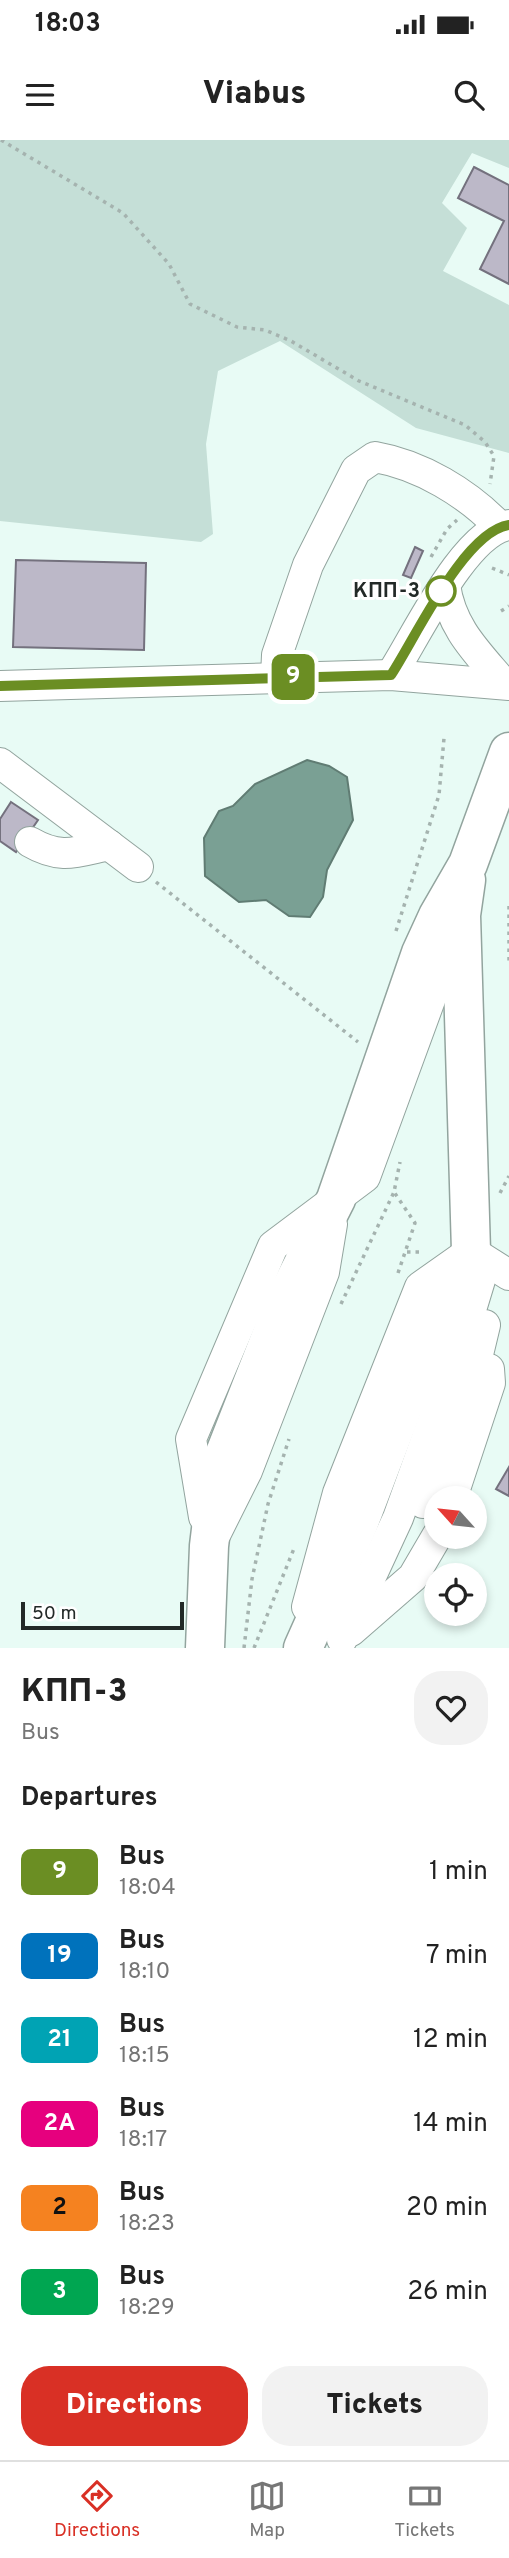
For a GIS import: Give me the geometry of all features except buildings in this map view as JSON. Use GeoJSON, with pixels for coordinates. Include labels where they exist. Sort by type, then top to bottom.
{"type":"FeatureCollection","features":[{"type":"Feature","properties":{"kind":"main road"},"geometry":{"type":"LineString","coordinates":[[205,1648],[209,1546],[218,1471],[286,1298],[336,1199],[421,953],[438,916],[468,864],[509,752]]}},
{"type":"Feature","properties":{"kind":"main road"},"geometry":{"type":"LineString","coordinates":[[303,1648],[358,1525],[416,1373],[476,1266],[461,915],[468,864]]}},
{"type":"Feature","properties":{"kind":"street"},"geometry":{"type":"LineString","coordinates":[[276,677],[280,644],[308,565],[356,470],[375,457],[400,461],[477,503],[504,525],[464,555],[391,675]]}},
{"type":"Feature","properties":{"kind":"street"},"geometry":{"type":"LineString","coordinates":[[445,585],[448,607],[466,640],[506,684]]}},
{"type":"Feature","properties":{"kind":"street"},"geometry":{"type":"LineString","coordinates":[[0,686],[391,675],[506,684]]}},
{"type":"Feature","properties":{"kind":"street"},"geometry":{"type":"LineString","coordinates":[[0,763],[138,867]]}},
{"type":"Feature","properties":{"kind":"street"},"geometry":{"type":"LineString","coordinates":[[30,842],[47,852],[64,855],[109,845]]}},
{"type":"Feature","properties":{"kind":"street"},"geometry":{"type":"LineString","coordinates":[[336,1199],[365,1177],[461,915]]}},
{"type":"Feature","properties":{"kind":"street"},"geometry":{"type":"LineString","coordinates":[[456,1486],[490,1383],[486,1318],[476,1266]]}},
{"type":"Feature","properties":{"kind":"street"},"geometry":{"type":"LineString","coordinates":[[337,1644],[398,1518],[460,1346],[476,1266]]}},
{"type":"Feature","properties":{"kind":"street"},"geometry":{"type":"LineString","coordinates":[[296,1648],[338,1493],[420,1287],[476,1266],[509,1275]]}},
{"type":"Feature","properties":{"kind":"street"},"geometry":{"type":"LineString","coordinates":[[373,1611],[413,1530],[442,1456],[474,1371],[486,1318]]}},
{"type":"Feature","properties":{"kind":"street"},"geometry":{"type":"LineString","coordinates":[[337,1644],[413,1577],[429,1549]]}},
{"type":"Feature","properties":{"kind":"path"},"geometry":{"type":"LineString","coordinates":[[1,140],[123,213],[169,264],[190,304],[236,327],[274,333],[359,381],[465,425],[485,442],[494,456],[488,491]]}},
{"type":"Feature","properties":{"kind":"path"},"geometry":{"type":"LineString","coordinates":[[492,568],[509,575]]}},
{"type":"Feature","properties":{"kind":"path"},"geometry":{"type":"LineString","coordinates":[[501,611],[509,606]]}},
{"type":"Feature","properties":{"kind":"path"},"geometry":{"type":"LineString","coordinates":[[395,934],[439,795],[444,738]]}},
{"type":"Feature","properties":{"kind":"path"},"geometry":{"type":"LineString","coordinates":[[138,867],[365,1047],[386,1059]]}},
{"type":"Feature","properties":{"kind":"path"},"geometry":{"type":"LineString","coordinates":[[509,906],[509,965]]}},
{"type":"Feature","properties":{"kind":"path"},"geometry":{"type":"LineString","coordinates":[[341,1305],[394,1192],[401,1154]]}},
{"type":"Feature","properties":{"kind":"path"},"geometry":{"type":"LineString","coordinates":[[394,1192],[415,1223],[406,1252]]}},
{"type":"Feature","properties":{"kind":"path"},"geometry":{"type":"LineString","coordinates":[[244,1648],[252,1579],[268,1504],[292,1430]]}},
{"type":"Feature","properties":{"kind":"shaded area"},"geometry":{"type":"Polygon","coordinates":[[[0,140],[509,140],[509,168],[472,153],[442,203],[467,228],[443,271],[509,305],[509,453],[416,428],[280,341],[218,371],[206,444],[213,534],[201,542],[0,521],[0,140]]]}},
{"type":"Feature","properties":{"kind":"shaded area"},"geometry":{"type":"Polygon","coordinates":[[[307,760],[329,766],[347,777],[353,820],[327,870],[323,897],[310,917],[289,916],[266,900],[239,902],[205,876],[204,838],[219,811],[233,806],[255,784],[307,760]]]}},
{"type":"Feature","properties":{"kind":"bus line","name":"9"},"geometry":{"type":"LineString","coordinates":[[0,686],[391,675],[464,555],[499,526],[509,525]]}},
{"type":"Feature","properties":{"kind":"place","name":"КПП-3"},"geometry":{"type":"Point","coordinates":[441,591]}}]}
